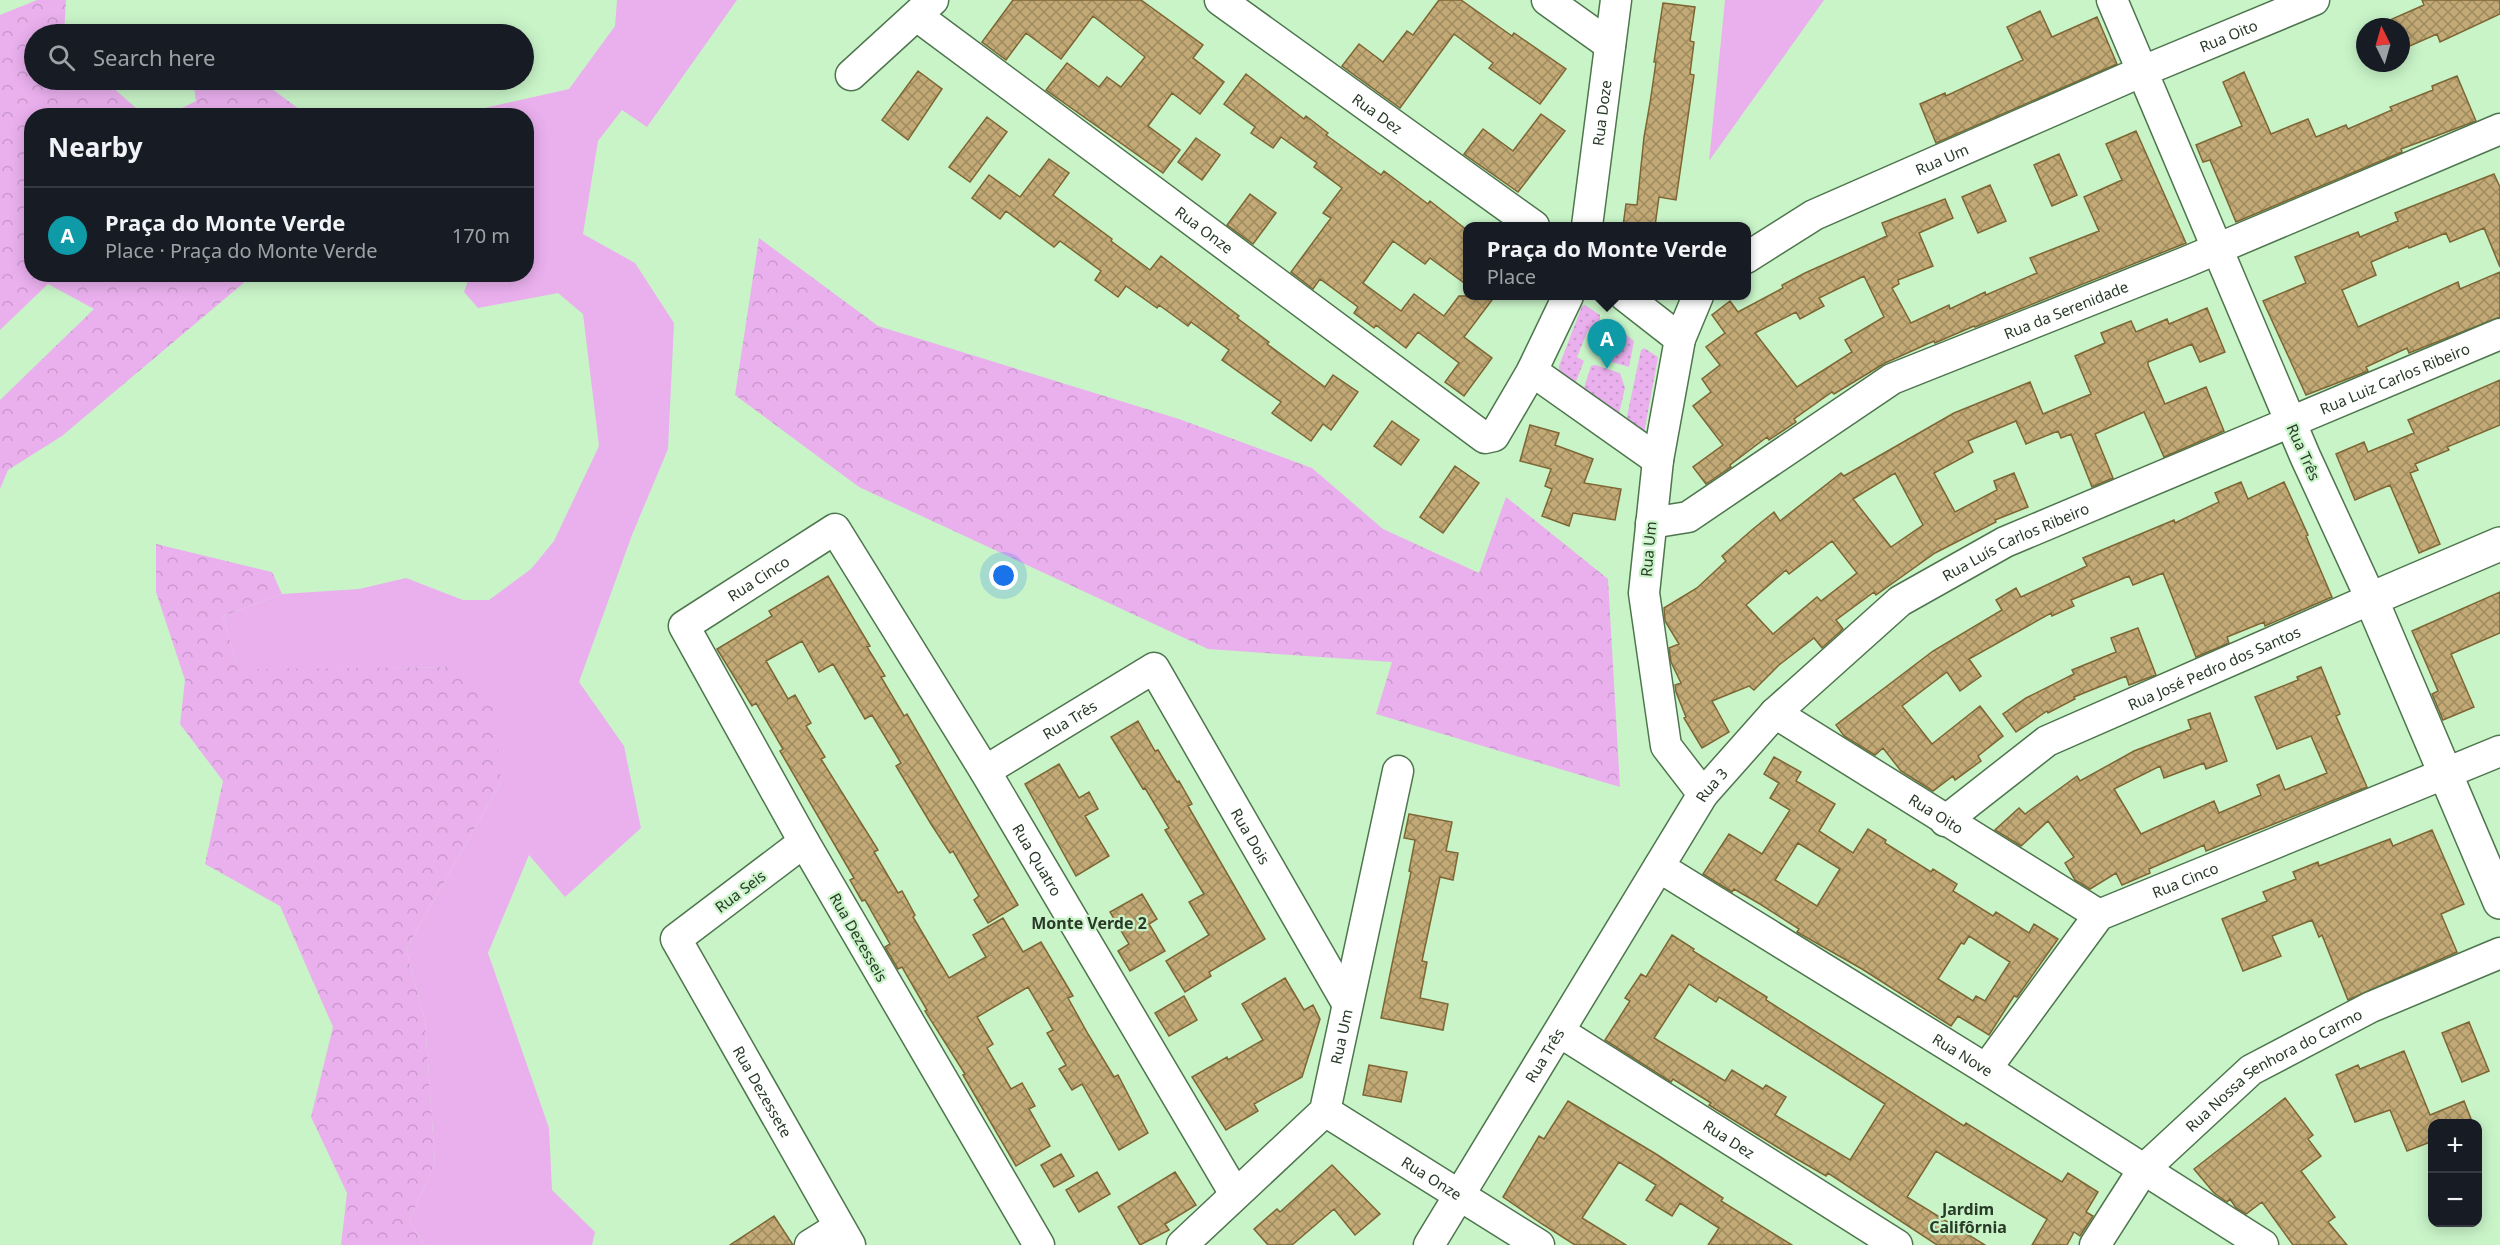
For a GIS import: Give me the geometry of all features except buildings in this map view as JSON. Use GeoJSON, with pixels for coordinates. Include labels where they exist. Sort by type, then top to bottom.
{"type":"FeatureCollection","features":[{"type":"Feature","properties":{"kind":"street","name":"Rua Dez"},"geometry":{"type":"LineString","coordinates":[[1220,0],[1528,222]]}},
{"type":"Feature","properties":{"kind":"street"},"geometry":{"type":"LineString","coordinates":[[1547,0],[1610,45]]}},
{"type":"Feature","properties":{"kind":"street","name":"Rua Doze"},"geometry":{"type":"LineString","coordinates":[[1588,222],[1616,0]]}},
{"type":"Feature","properties":{"kind":"street","name":"Rua Três"},"geometry":{"type":"LineString","coordinates":[[2112,0],[2291,422],[2447,773],[2500,902]]}},
{"type":"Feature","properties":{"kind":"street","name":"Rua Oito"},"geometry":{"type":"LineString","coordinates":[[2143,71],[2314,0]]}},
{"type":"Feature","properties":{"kind":"street"},"geometry":{"type":"LineString","coordinates":[[850,75],[925,8]]}},
{"type":"Feature","properties":{"kind":"street","name":"Rua Onze"},"geometry":{"type":"LineString","coordinates":[[925,8],[1485,438],[1494,436],[1532,371]]}},
{"type":"Feature","properties":{"kind":"street","name":"Rua Um"},"geometry":{"type":"LineString","coordinates":[[1751,255],[1814,215],[2143,71]]}},
{"type":"Feature","properties":{"kind":"street","name":"Rua da Serenidade"},"geometry":{"type":"LineString","coordinates":[[1651,523],[1688,518],[1892,379],[2217,248],[2500,129]]}},
{"type":"Feature","properties":{"kind":"street"},"geometry":{"type":"LineString","coordinates":[[1566,300],[1532,371],[1658,460]]}},
{"type":"Feature","properties":{"kind":"street"},"geometry":{"type":"LineString","coordinates":[[1630,300],[1680,339]]}},
{"type":"Feature","properties":{"kind":"street","name":"Rua Um"},"geometry":{"type":"LineString","coordinates":[[1696,300],[1680,339],[1658,460],[1644,593],[1666,746],[1703,794]]}},
{"type":"Feature","properties":{"kind":"street","name":"Rua Luiz Carlos Ribeiro"},"geometry":{"type":"LineString","coordinates":[[2291,422],[2500,334]]}},
{"type":"Feature","properties":{"kind":"street","name":"Rua Luís Carlos Ribeiro"},"geometry":{"type":"LineString","coordinates":[[1775,713],[1900,601],[2005,542],[2291,422]]}},
{"type":"Feature","properties":{"kind":"street","name":"Rua Cinco"},"geometry":{"type":"LineString","coordinates":[[684,626],[835,529]]}},
{"type":"Feature","properties":{"kind":"street","name":"Rua Quatro"},"geometry":{"type":"LineString","coordinates":[[835,529],[985,771],[1235,1194]]}},
{"type":"Feature","properties":{"kind":"street","name":"Rua José Pedro dos Santos"},"geometry":{"type":"LineString","coordinates":[[1945,821],[2047,741],[2500,544]]}},
{"type":"Feature","properties":{"kind":"street","name":"Rua Dezesseis"},"geometry":{"type":"LineString","coordinates":[[684,626],[804,842],[1039,1245]]}},
{"type":"Feature","properties":{"kind":"street","name":"Rua Três"},"geometry":{"type":"LineString","coordinates":[[985,771],[1154,668]]}},
{"type":"Feature","properties":{"kind":"street","name":"Rua Dois"},"geometry":{"type":"LineString","coordinates":[[1154,668],[1347,1003]]}},
{"type":"Feature","properties":{"kind":"street","name":"Rua Oito"},"geometry":{"type":"LineString","coordinates":[[1775,713],[1945,821],[2100,915]]}},
{"type":"Feature","properties":{"kind":"street","name":"Rua 3"},"geometry":{"type":"LineString","coordinates":[[1659,867],[1703,794],[1775,713]]}},
{"type":"Feature","properties":{"kind":"street","name":"Rua Cinco"},"geometry":{"type":"LineString","coordinates":[[2100,915],[2500,751]]}},
{"type":"Feature","properties":{"kind":"street","name":"Rua Um"},"geometry":{"type":"LineString","coordinates":[[1325,1111],[1398,771]]}},
{"type":"Feature","properties":{"kind":"street","name":"Rua Seis"},"geometry":{"type":"LineString","coordinates":[[676,939],[804,842]]}},
{"type":"Feature","properties":{"kind":"street","name":"Rua Três"},"geometry":{"type":"LineString","coordinates":[[1429,1245],[1659,867]]}},
{"type":"Feature","properties":{"kind":"street","name":"Rua Nove"},"geometry":{"type":"LineString","coordinates":[[1659,867],[1986,1069],[2264,1245]]}},
{"type":"Feature","properties":{"kind":"street"},"geometry":{"type":"LineString","coordinates":[[1986,1069],[2100,915]]}},
{"type":"Feature","properties":{"kind":"street","name":"Rua Dezessete"},"geometry":{"type":"LineString","coordinates":[[676,939],[845,1236]]}},
{"type":"Feature","properties":{"kind":"street","name":"Rua Nossa Senhora do Carmo"},"geometry":{"type":"LineString","coordinates":[[2095,1245],[2143,1170],[2251,1070],[2371,1007],[2500,953]]}},
{"type":"Feature","properties":{"kind":"street","name":"Rua Dez"},"geometry":{"type":"LineString","coordinates":[[1560,1032],[1898,1245]]}},
{"type":"Feature","properties":{"kind":"street"},"geometry":{"type":"LineString","coordinates":[[1182,1245],[1325,1111]]}},
{"type":"Feature","properties":{"kind":"street","name":"Rua Onze"},"geometry":{"type":"LineString","coordinates":[[1325,1111],[1539,1245]]}},
{"type":"Feature","properties":{"kind":"street"},"geometry":{"type":"LineString","coordinates":[[810,1245],[845,1236]]}},
{"type":"Feature","properties":{"kind":"green space"},"geometry":{"type":"Polygon","coordinates":[[[37,0],[66,0],[65,24],[24,24],[24,90],[115,90],[136,108],[24,108],[24,282],[245,282],[62,436],[8,470],[0,489],[0,400],[94,309],[48,284],[0,330],[0,15],[37,0]]]}},
{"type":"Feature","properties":{"kind":"green space"},"geometry":{"type":"Polygon","coordinates":[[[617,0],[737,0],[647,127],[622,110],[598,141],[583,234],[635,263],[674,323],[668,449],[632,535],[579,682],[624,746],[641,828],[565,897],[529,855],[488,953],[549,1128],[552,1190],[595,1232],[592,1245],[425,1245],[409,1221],[435,1163],[425,1021],[406,949],[501,782],[451,667],[257,670],[235,659],[223,616],[282,594],[359,589],[406,578],[463,600],[489,600],[531,569],[554,541],[599,446],[583,314],[558,293],[478,308],[464,292],[468,282],[534,282],[534,108],[484,108],[569,89],[615,26],[617,0]]]}},
{"type":"Feature","properties":{"kind":"green space"},"geometry":{"type":"Polygon","coordinates":[[[1725,0],[1824,0],[1709,161],[1725,0]]]}},
{"type":"Feature","properties":{"kind":"green space"},"geometry":{"type":"Polygon","coordinates":[[[194,90],[273,90],[298,108],[182,108],[196,101],[194,90]]]}},
{"type":"Feature","properties":{"kind":"green space"},"geometry":{"type":"Polygon","coordinates":[[[759,238],[878,326],[1179,419],[1312,468],[1383,529],[1479,573],[1506,497],[1608,579],[1620,787],[1376,714],[1392,662],[1208,649],[859,487],[735,395],[759,238]]]}},
{"type":"Feature","properties":{"kind":"green space"},"geometry":{"type":"Polygon","coordinates":[[[1585,305],[1600,315],[1600,320],[1595,333],[1588,330],[1577,357],[1584,361],[1575,384],[1559,371],[1559,366],[1582,306],[1585,305]]]}},
{"type":"Feature","properties":{"kind":"green space"},"geometry":{"type":"Polygon","coordinates":[[[1613,324],[1634,341],[1629,367],[1601,359],[1610,340],[1603,336],[1608,326],[1613,324]]]}},
{"type":"Feature","properties":{"kind":"green space"},"geometry":{"type":"Polygon","coordinates":[[[1644,348],[1658,357],[1644,433],[1625,426],[1641,350],[1644,348]]]}},
{"type":"Feature","properties":{"kind":"green space"},"geometry":{"type":"Polygon","coordinates":[[[1595,365],[1620,373],[1625,388],[1618,418],[1583,391],[1591,366],[1595,365]]]}},
{"type":"Feature","properties":{"kind":"green space"},"geometry":{"type":"Polygon","coordinates":[[[156,544],[272,572],[282,594],[223,616],[235,659],[257,669],[451,667],[493,693],[501,782],[406,949],[425,1021],[435,1163],[409,1221],[425,1245],[341,1245],[347,1193],[311,1117],[333,1027],[280,906],[205,864],[223,781],[180,724],[185,680],[156,592],[156,544]]]}},
{"type":"Feature","properties":{"kind":"place","name":"Praça do Monte Verde"},"geometry":{"type":"Point","coordinates":[1607,369]}},
{"type":"Feature","properties":{"kind":"district","name":"Monte Verde 2"},"geometry":{"type":"Point","coordinates":[1089,923]}},
{"type":"Feature","properties":{"kind":"district","name":"Jardim Califôrnia"},"geometry":{"type":"Point","coordinates":[1968,1218]}}]}
